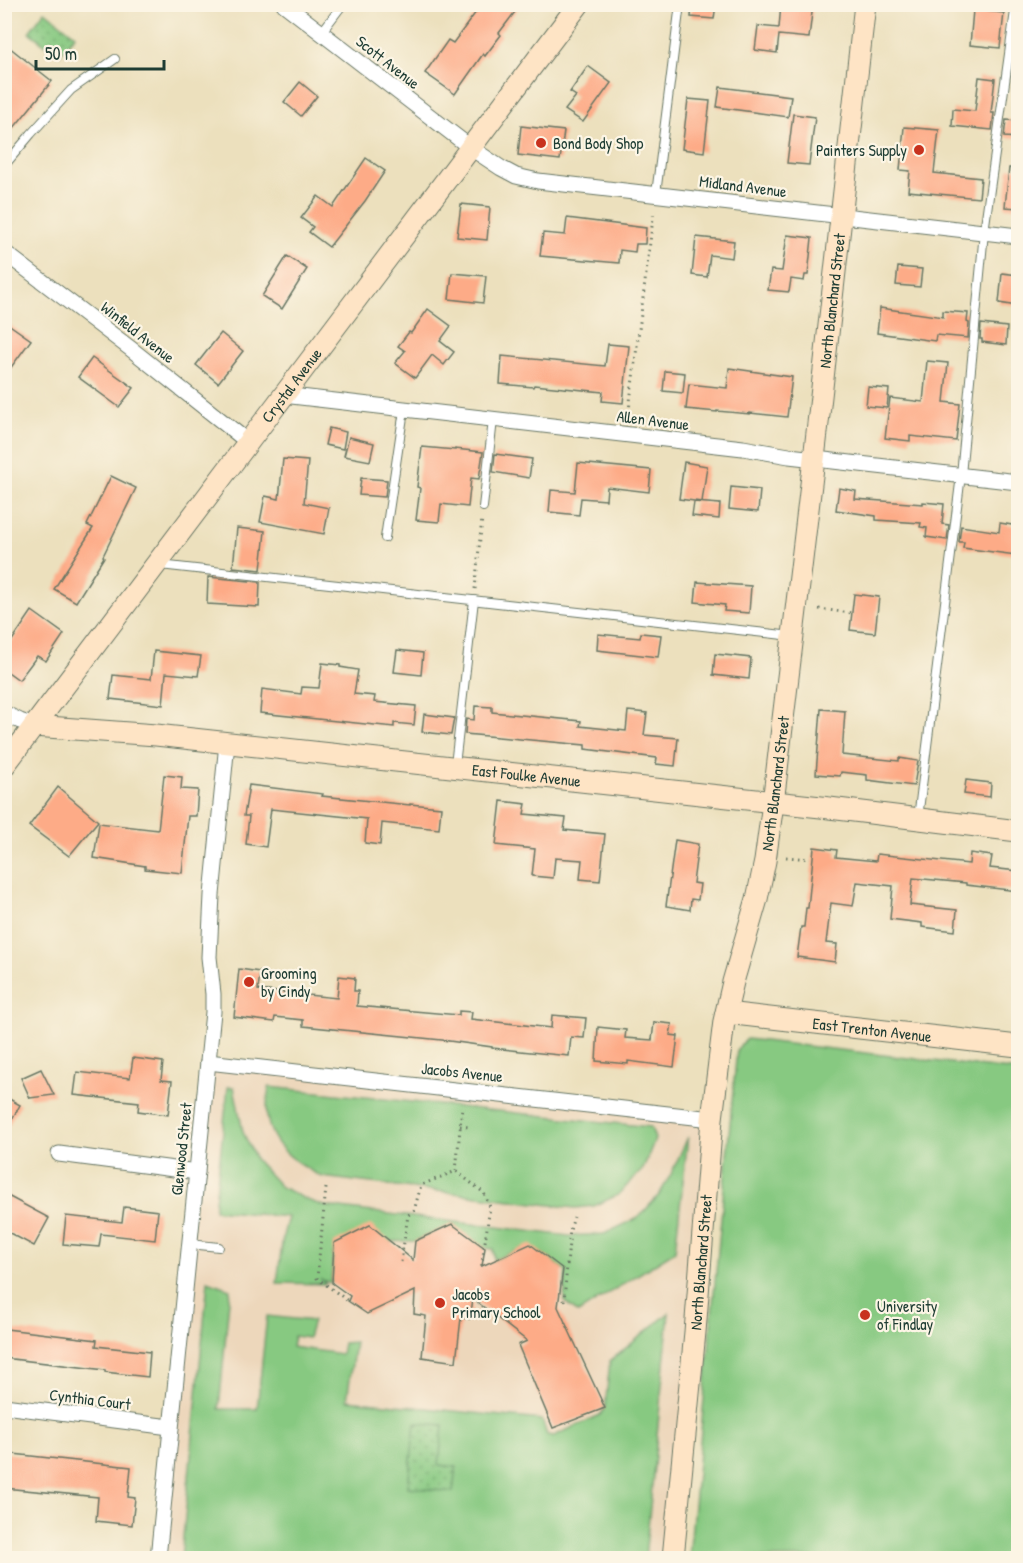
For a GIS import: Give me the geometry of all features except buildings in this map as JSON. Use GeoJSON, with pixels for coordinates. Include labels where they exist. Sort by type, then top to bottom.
{"type":"FeatureCollection","features":[{"type":"Feature","properties":{"kind":"street","name":"Scott Avenue"},"geometry":{"type":"LineString","coordinates":[[284,4],[471,148]]}},
{"type":"Feature","properties":{"kind":"street","name":"Crystal Avenue"},"geometry":{"type":"LineString","coordinates":[[4,766],[579,4]]}},
{"type":"Feature","properties":{"kind":"street","name":"North Blanchard Street"},"geometry":{"type":"LineString","coordinates":[[673,1558],[695,1332],[712,1119],[726,1013],[757,899],[773,803],[865,4]]}},
{"type":"Feature","properties":{"kind":"street","name":"Midland Avenue"},"geometry":{"type":"LineString","coordinates":[[471,148],[516,176],[538,181],[1018,237]]}},
{"type":"Feature","properties":{"kind":"street","name":"Winfield Avenue"},"geometry":{"type":"LineString","coordinates":[[4,252],[248,442]]}},
{"type":"Feature","properties":{"kind":"street","name":"Allen Avenue"},"geometry":{"type":"LineString","coordinates":[[284,395],[1018,482]]}},
{"type":"Feature","properties":{"kind":"street"},"geometry":{"type":"LineString","coordinates":[[4,713],[20,722],[34,726]]}},
{"type":"Feature","properties":{"kind":"street","name":"East Foulke Avenue"},"geometry":{"type":"LineString","coordinates":[[34,726],[156,735],[1018,831]]}},
{"type":"Feature","properties":{"kind":"street","name":"Glenwood Street"},"geometry":{"type":"LineString","coordinates":[[158,1558],[208,1062],[213,994],[209,957],[212,896],[227,743]]}},
{"type":"Feature","properties":{"kind":"street","name":"East Trenton Avenue"},"geometry":{"type":"LineString","coordinates":[[726,1013],[1018,1046]]}},
{"type":"Feature","properties":{"kind":"street","name":"Jacobs Avenue"},"geometry":{"type":"LineString","coordinates":[[208,1062],[712,1119]]}},
{"type":"Feature","properties":{"kind":"street"},"geometry":{"type":"LineString","coordinates":[[59,1154],[196,1172]]}},
{"type":"Feature","properties":{"kind":"street","name":"Cynthia Court"},"geometry":{"type":"LineString","coordinates":[[4,1406],[170,1427]]}},
{"type":"Feature","properties":{"kind":"lane"},"geometry":{"type":"LineString","coordinates":[[321,33],[343,4]]}},
{"type":"Feature","properties":{"kind":"lane"},"geometry":{"type":"LineString","coordinates":[[656,194],[680,4]]}},
{"type":"Feature","properties":{"kind":"lane"},"geometry":{"type":"LineString","coordinates":[[918,819],[961,475],[984,232],[1016,4]]}},
{"type":"Feature","properties":{"kind":"lane"},"geometry":{"type":"LineString","coordinates":[[4,166],[71,90],[115,59]]}},
{"type":"Feature","properties":{"kind":"lane"},"geometry":{"type":"LineString","coordinates":[[385,538],[404,410]]}},
{"type":"Feature","properties":{"kind":"lane"},"geometry":{"type":"LineString","coordinates":[[483,507],[493,420]]}},
{"type":"Feature","properties":{"kind":"lane"},"geometry":{"type":"LineString","coordinates":[[156,565],[793,636]]}},
{"type":"Feature","properties":{"kind":"lane"},"geometry":{"type":"LineString","coordinates":[[454,768],[474,600]]}},
{"type":"Feature","properties":{"kind":"lane"},"geometry":{"type":"LineString","coordinates":[[189,1244],[219,1247]]}},
{"type":"Feature","properties":{"kind":"path"},"geometry":{"type":"LineString","coordinates":[[626,435],[656,194]]}},
{"type":"Feature","properties":{"kind":"path"},"geometry":{"type":"LineString","coordinates":[[474,600],[483,507]]}},
{"type":"Feature","properties":{"kind":"path"},"geometry":{"type":"LineString","coordinates":[[819,609],[852,613]]}},
{"type":"Feature","properties":{"kind":"path"},"geometry":{"type":"LineString","coordinates":[[786,857],[810,859]]}},
{"type":"Feature","properties":{"kind":"path"},"geometry":{"type":"LineString","coordinates":[[456,1171],[464,1090]]}},
{"type":"Feature","properties":{"kind":"path"},"geometry":{"type":"LineString","coordinates":[[460,1126],[469,1127]]}},
{"type":"Feature","properties":{"kind":"path"},"geometry":{"type":"LineString","coordinates":[[401,1262],[408,1215],[414,1211],[421,1185],[456,1171]]}},
{"type":"Feature","properties":{"kind":"path"},"geometry":{"type":"LineString","coordinates":[[456,1171],[484,1193],[490,1207],[481,1270]]}},
{"type":"Feature","properties":{"kind":"path"},"geometry":{"type":"LineString","coordinates":[[326,1188],[317,1278],[348,1301]]}},
{"type":"Feature","properties":{"kind":"path"},"geometry":{"type":"LineString","coordinates":[[564,1301],[570,1230],[574,1217]]}},
{"type":"Feature","properties":{"kind":"shaded area","name":"Jacobs Primary School"},"geometry":{"type":"Polygon","coordinates":[[[208,1062],[712,1119],[673,1558],[158,1558],[208,1062]]]}},
{"type":"Feature","properties":{"kind":"green space"},"geometry":{"type":"Polygon","coordinates":[[[45,11],[75,35],[59,55],[29,32],[45,11]]]}},
{"type":"Feature","properties":{"kind":"green space","name":"University of Findlay"},"geometry":{"type":"Polygon","coordinates":[[[747,1039],[1018,1071],[1018,1558],[689,1558],[737,1049],[747,1039]]]}},
{"type":"Feature","properties":{"kind":"green space"},"geometry":{"type":"Polygon","coordinates":[[[228,1087],[234,1087],[243,1132],[256,1160],[281,1187],[307,1200],[324,1206],[569,1236],[604,1234],[638,1218],[659,1195],[688,1137],[675,1251],[578,1313],[564,1301],[566,1271],[530,1245],[494,1260],[493,1249],[485,1248],[452,1224],[415,1241],[334,1243],[331,1283],[320,1279],[326,1284],[277,1283],[283,1236],[288,1217],[214,1210],[228,1087]]]}},
{"type":"Feature","properties":{"kind":"green space"},"geometry":{"type":"Polygon","coordinates":[[[269,1087],[651,1127],[655,1139],[643,1169],[618,1195],[594,1206],[575,1208],[322,1177],[295,1160],[274,1137],[267,1116],[269,1087]]]}},
{"type":"Feature","properties":{"kind":"green space"},"geometry":{"type":"Polygon","coordinates":[[[208,1281],[230,1289],[219,1409],[257,1409],[267,1316],[313,1321],[308,1338],[294,1336],[292,1347],[341,1354],[343,1343],[355,1342],[347,1400],[542,1420],[547,1435],[554,1436],[600,1415],[605,1408],[610,1361],[669,1313],[645,1558],[181,1558],[208,1281]]]}},
{"type":"Feature","properties":{"kind":"green space"},"geometry":{"type":"Polygon","coordinates":[[[415,1423],[443,1425],[439,1465],[456,1467],[453,1492],[408,1487],[415,1423]]]}},
{"type":"Feature","properties":{"kind":"place","name":"Bond Body Shop"},"geometry":{"type":"Point","coordinates":[541,143]}},
{"type":"Feature","properties":{"kind":"place","name":"Painters Supply"},"geometry":{"type":"Point","coordinates":[919,150]}},
{"type":"Feature","properties":{"kind":"place","name":"Grooming by Cindy"},"geometry":{"type":"Point","coordinates":[249,982]}},
{"type":"Feature","properties":{"kind":"place","name":"Jacobs Primary School"},"geometry":{"type":"Point","coordinates":[440,1303]}},
{"type":"Feature","properties":{"kind":"place","name":"University of Findlay"},"geometry":{"type":"Point","coordinates":[865,1315]}}]}
